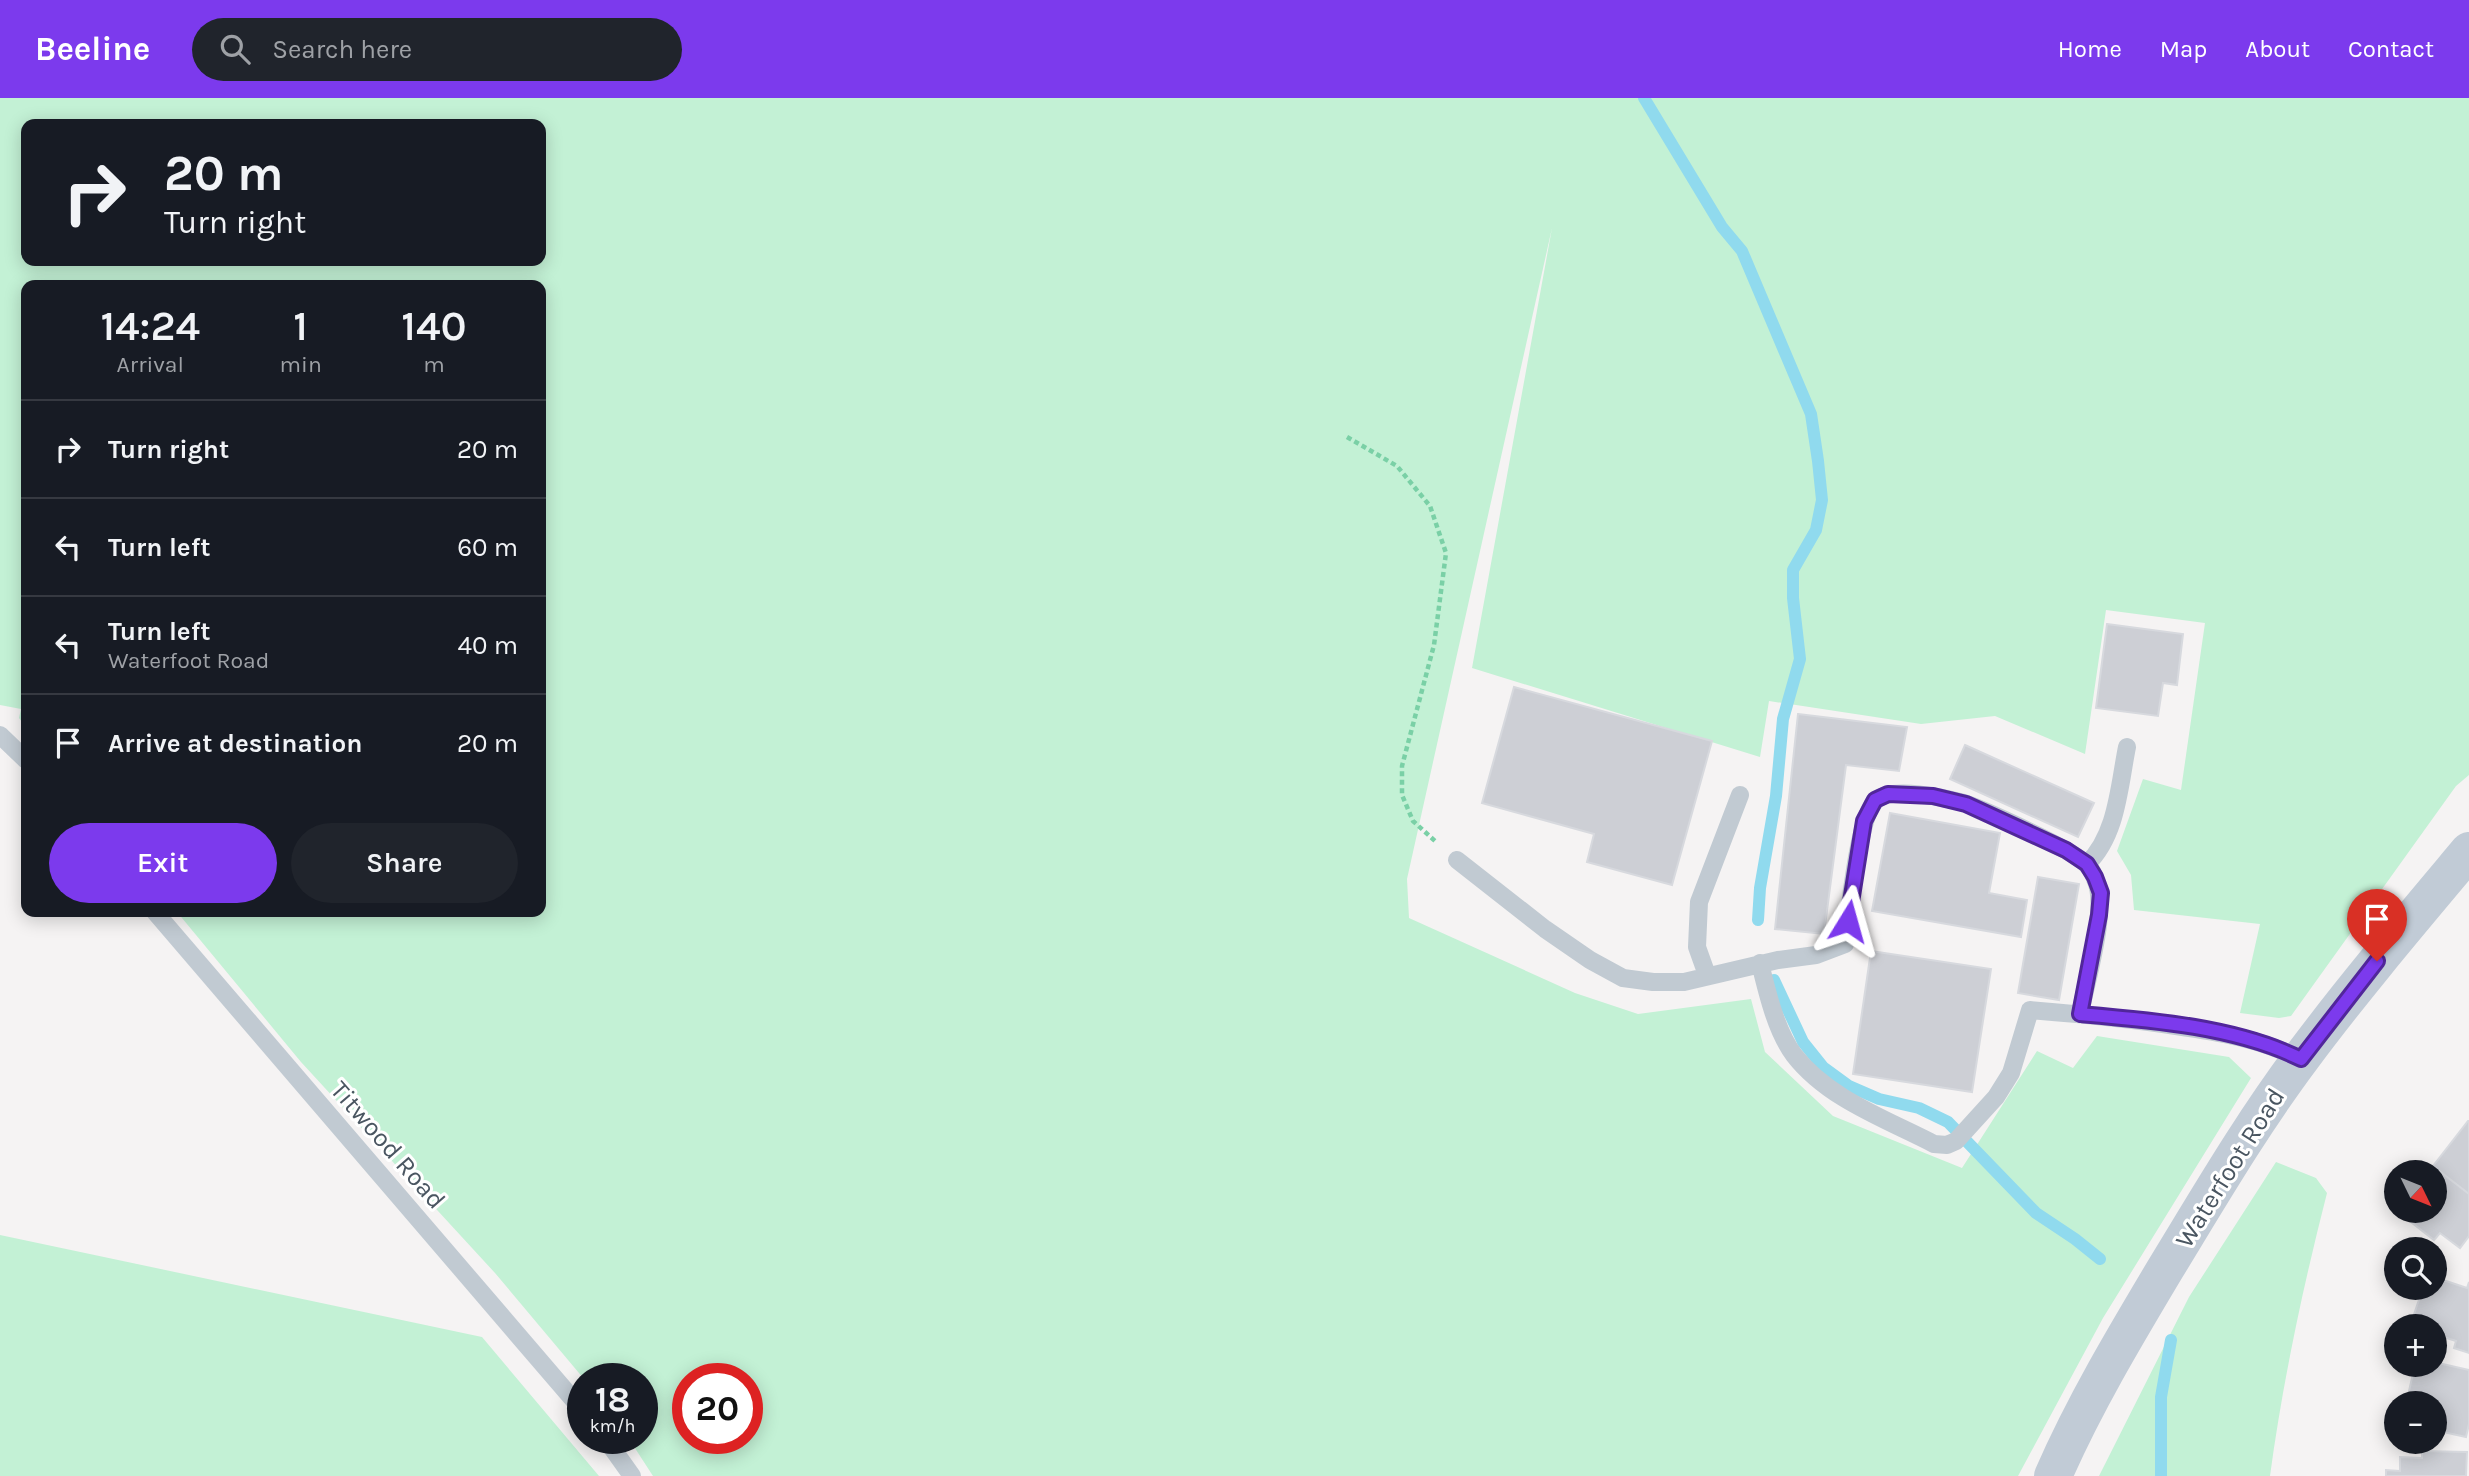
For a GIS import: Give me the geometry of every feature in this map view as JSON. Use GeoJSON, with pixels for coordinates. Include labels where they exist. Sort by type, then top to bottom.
{"type":"FeatureCollection","features":[{"type":"Feature","properties":{"kind":"street","name":"Waterfoot Road"},"geometry":{"type":"LineString","coordinates":[[2053,1476],[2122,1341],[2249,1133],[2301,1059],[2377,961],[2469,851]]}},
{"type":"Feature","properties":{"kind":"lane"},"geometry":{"type":"LineString","coordinates":[[0,735],[21,755]]}},
{"type":"Feature","properties":{"kind":"lane"},"geometry":{"type":"LineString","coordinates":[[2087,864],[2106,842],[2127,747]]}},
{"type":"Feature","properties":{"kind":"lane"},"geometry":{"type":"LineString","coordinates":[[1457,860],[1545,929],[1590,960],[1623,978],[1684,982],[1760,963],[1816,955],[1845,944],[1864,821],[1875,800],[1888,794],[1933,796],[1966,804],[2066,850],[2087,864],[2095,877],[2101,893],[2099,915],[2080,1014]]}},
{"type":"Feature","properties":{"kind":"lane"},"geometry":{"type":"LineString","coordinates":[[1707,975],[1697,947],[1699,902],[1740,795]]}},
{"type":"Feature","properties":{"kind":"lane","name":"Titwood Road"},"geometry":{"type":"LineString","coordinates":[[159,917],[567,1392]]}},
{"type":"Feature","properties":{"kind":"lane"},"geometry":{"type":"LineString","coordinates":[[1760,963],[1771,1009],[1793,1054],[1827,1087],[1847,1101],[1934,1144],[1947,1145],[1956,1140],[1996,1097],[2011,1073],[2030,1010],[2119,1017],[2235,1034],[2282,1049],[2301,1059]]}},
{"type":"Feature","properties":{"kind":"lane"},"geometry":{"type":"LineString","coordinates":[[616,1454],[632,1476]]}},
{"type":"Feature","properties":{"kind":"path"},"geometry":{"type":"LineString","coordinates":[[1347,438],[1397,466],[1430,506],[1447,553],[1434,645],[1402,766],[1402,795],[1413,821],[1457,860]]}},
{"type":"Feature","properties":{"kind":"green space"},"geometry":{"type":"Polygon","coordinates":[[[0,98],[2469,98],[2469,775],[2456,786],[2291,1016],[2279,1018],[2240,1013],[2260,924],[2134,910],[2131,875],[2117,851],[2143,779],[2181,790],[2205,623],[2106,610],[2085,754],[1995,716],[1921,724],[1769,701],[1760,757],[1472,668],[1552,228],[1407,879],[1409,918],[1575,993],[1638,1014],[1751,999],[1765,1052],[1833,1116],[1962,1168],[2037,1051],[2073,1068],[2097,1036],[2229,1057],[2251,1078],[2103,1318],[2018,1476],[653,1476],[639,1454],[658,1454],[658,1363],[571,1363],[495,1273],[301,1062],[181,917],[546,917],[546,280],[21,280],[21,709],[0,705],[0,98]]]}},
{"type":"Feature","properties":{"kind":"green space"},"geometry":{"type":"Polygon","coordinates":[[[2276,1162],[2316,1178],[2327,1193],[2294,1334],[2270,1476],[2099,1476],[2189,1297],[2276,1162]]]}},
{"type":"Feature","properties":{"kind":"green space"},"geometry":{"type":"Polygon","coordinates":[[[0,1235],[482,1337],[567,1438],[567,1454],[580,1454],[599,1476],[0,1476],[0,1235]]]}},
{"type":"Feature","properties":{"kind":"building"},"geometry":{"type":"Polygon","coordinates":[[[2107,624],[2183,634],[2177,685],[2163,683],[2158,716],[2096,708],[2107,624]]]}},
{"type":"Feature","properties":{"kind":"building"},"geometry":{"type":"Polygon","coordinates":[[[1514,687],[1712,741],[1672,885],[1587,862],[1594,834],[1482,803],[1514,687]]]}},
{"type":"Feature","properties":{"kind":"building"},"geometry":{"type":"Polygon","coordinates":[[[1798,714],[1907,727],[1899,771],[1846,765],[1824,934],[1775,929],[1798,714]]]}},
{"type":"Feature","properties":{"kind":"building"},"geometry":{"type":"Polygon","coordinates":[[[1965,745],[2094,803],[2078,837],[1950,779],[1965,745]]]}},
{"type":"Feature","properties":{"kind":"building"},"geometry":{"type":"Polygon","coordinates":[[[1890,813],[2000,833],[1989,893],[2027,900],[2021,937],[1872,911],[1890,813]]]}},
{"type":"Feature","properties":{"kind":"building"},"geometry":{"type":"Polygon","coordinates":[[[2038,877],[2079,884],[2059,1000],[2018,993],[2038,877]]]}},
{"type":"Feature","properties":{"kind":"building"},"geometry":{"type":"Polygon","coordinates":[[[1871,951],[1991,969],[1972,1092],[1853,1074],[1871,951]]]}},
{"type":"Feature","properties":{"kind":"building"},"geometry":{"type":"Polygon","coordinates":[[[2469,1121],[2469,1194],[2447,1177],[2447,1160],[2438,1160],[2469,1121]]]}},
{"type":"Feature","properties":{"kind":"building"},"geometry":{"type":"Polygon","coordinates":[[[2447,1177],[2469,1194],[2469,1236],[2460,1248],[2440,1233],[2437,1237],[2430,1237],[2412,1223],[2447,1223],[2447,1177]]]}},
{"type":"Feature","properties":{"kind":"building"},"geometry":{"type":"Polygon","coordinates":[[[2447,1281],[2467,1288],[2469,1282],[2469,1353],[2454,1348],[2456,1341],[2447,1338],[2447,1314],[2414,1314],[2419,1300],[2447,1300],[2447,1281]]]}},
{"type":"Feature","properties":{"kind":"building"},"geometry":{"type":"Polygon","coordinates":[[[2447,1365],[2469,1370],[2469,1424],[2466,1437],[2447,1433],[2447,1391],[2409,1391],[2412,1377],[2447,1377],[2447,1365]]]}},
{"type":"Feature","properties":{"kind":"building"},"geometry":{"type":"Polygon","coordinates":[[[2467,1452],[2466,1476],[2386,1476],[2386,1470],[2400,1471],[2400,1457],[2422,1458],[2422,1454],[2467,1452]]]}},
{"type":"Feature","properties":{"kind":"waterway"},"geometry":{"type":"LineString","coordinates":[[1644,98],[1722,227],[1742,251],[1811,414],[1818,461],[1822,500],[1816,530],[1793,570],[1793,598],[1800,659],[1783,719],[1776,796],[1760,888],[1758,920]]}},
{"type":"Feature","properties":{"kind":"waterway"},"geometry":{"type":"LineString","coordinates":[[1774,980],[1803,1042],[1823,1067],[1849,1086],[1879,1099],[1919,1108],[1948,1122],[2036,1213],[2100,1259]]}},
{"type":"Feature","properties":{"kind":"waterway"},"geometry":{"type":"LineString","coordinates":[[2161,1476],[2161,1397],[2171,1340]]}},
{"type":"Feature","properties":{"kind":"route"},"geometry":{"type":"LineString","coordinates":[[1848,921],[1864,821],[1875,800],[1888,794],[1933,796],[1966,804],[2066,850],[2087,864],[2101,893],[2080,1014],[2235,1034],[2282,1049],[2301,1059],[2377,961]]}}]}
